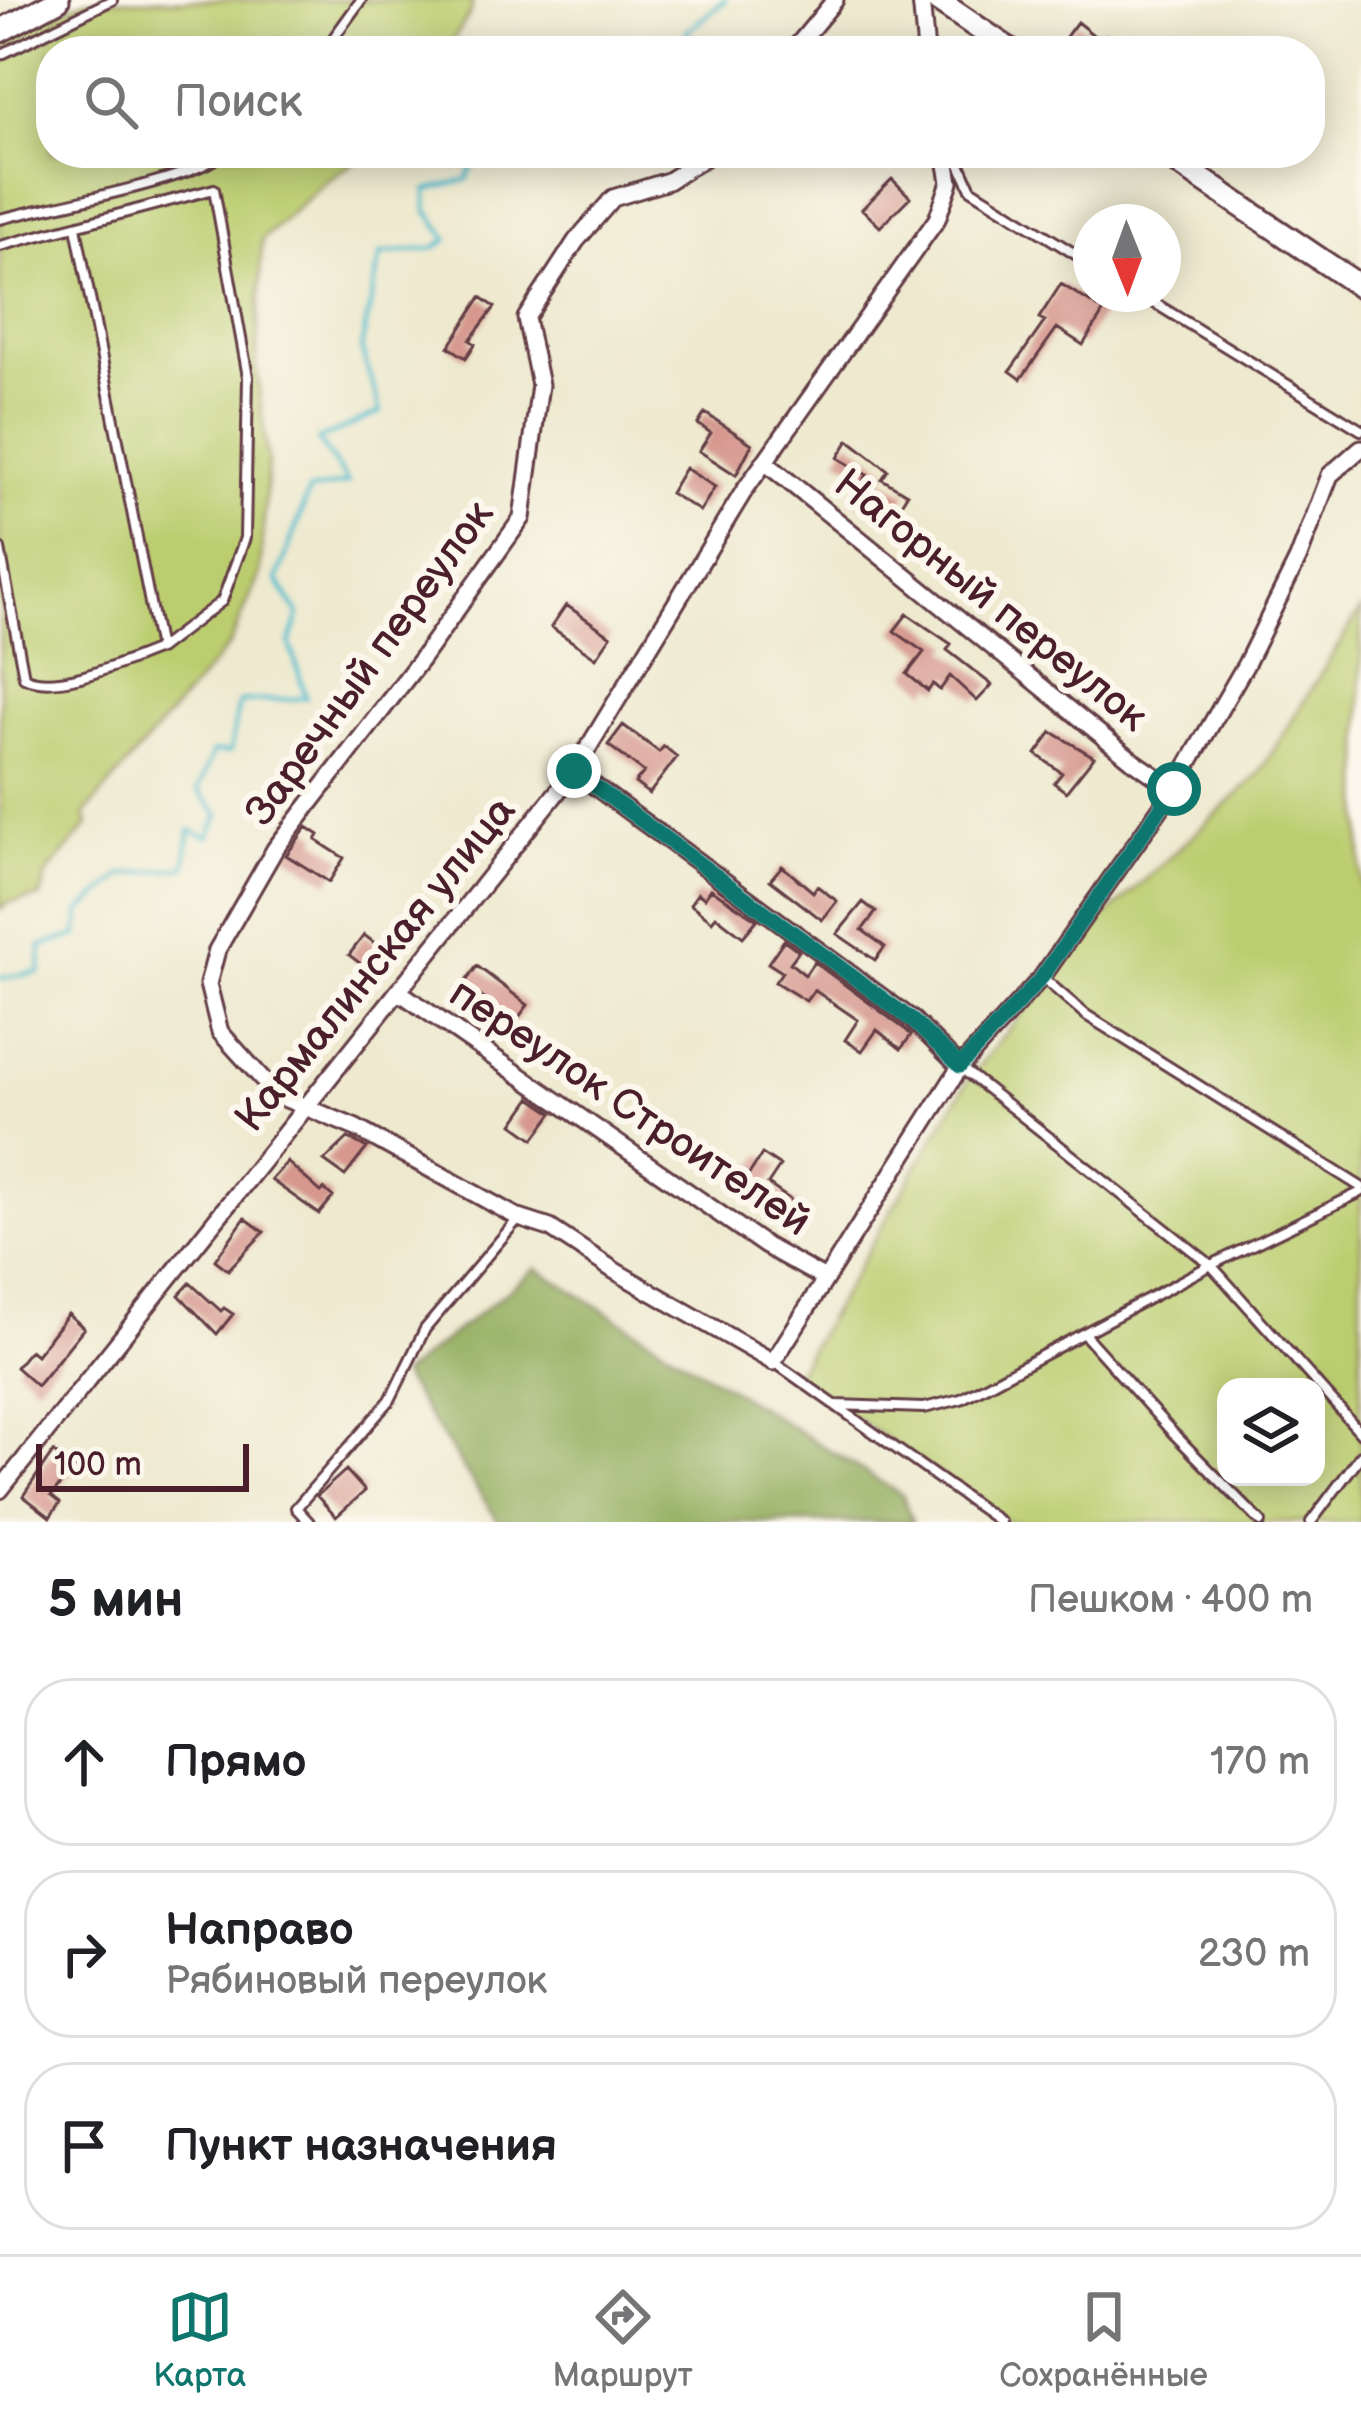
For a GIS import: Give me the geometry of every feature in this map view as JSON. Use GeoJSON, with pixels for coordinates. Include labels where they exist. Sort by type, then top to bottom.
{"type":"FeatureCollection","features":[{"type":"Feature","properties":{"kind":"street"},"geometry":{"type":"LineString","coordinates":[[0,31],[58,0]]}},
{"type":"Feature","properties":{"kind":"street"},"geometry":{"type":"LineString","coordinates":[[806,36],[836,0]]}},
{"type":"Feature","properties":{"kind":"street"},"geometry":{"type":"LineString","coordinates":[[921,0],[925,36]]}},
{"type":"Feature","properties":{"kind":"street"},"geometry":{"type":"LineString","coordinates":[[937,0],[962,7],[995,36]]}},
{"type":"Feature","properties":{"kind":"street","name":"Заречный переулок"},"geometry":{"type":"LineString","coordinates":[[688,168],[668,181],[613,197],[576,241],[526,318],[540,385],[522,518],[275,849],[218,950],[208,984],[220,1032],[277,1094],[356,1128],[519,1218],[550,1228],[772,1362]]}},
{"type":"Feature","properties":{"kind":"street","name":"Кармалинская улица"},"geometry":{"type":"LineString","coordinates":[[0,1490],[574,771],[744,490],[937,218],[950,182],[948,168]]}},
{"type":"Feature","properties":{"kind":"street"},"geometry":{"type":"LineString","coordinates":[[1185,168],[1361,287]]}},
{"type":"Feature","properties":{"kind":"street"},"geometry":{"type":"LineString","coordinates":[[772,1362],[960,1066],[1042,977],[1174,789],[1246,664],[1298,560],[1330,476],[1361,448]]}},
{"type":"Feature","properties":{"kind":"street","name":"Нагорный переулок"},"geometry":{"type":"LineString","coordinates":[[766,463],[1174,789]]}},
{"type":"Feature","properties":{"kind":"street"},"geometry":{"type":"LineString","coordinates":[[574,771],[913,1021],[960,1066]]}},
{"type":"Feature","properties":{"kind":"street","name":"переулок Строителей"},"geometry":{"type":"LineString","coordinates":[[398,991],[766,1246],[825,1280]]}},
{"type":"Feature","properties":{"kind":"lane"},"geometry":{"type":"LineString","coordinates":[[39,36],[112,0]]}},
{"type":"Feature","properties":{"kind":"lane"},"geometry":{"type":"LineString","coordinates":[[335,36],[361,0]]}},
{"type":"Feature","properties":{"kind":"lane"},"geometry":{"type":"LineString","coordinates":[[0,55],[36,37]]}},
{"type":"Feature","properties":{"kind":"lane"},"geometry":{"type":"LineString","coordinates":[[0,219],[199,168]]}},
{"type":"Feature","properties":{"kind":"lane"},"geometry":{"type":"LineString","coordinates":[[962,168],[971,189],[1073,253]]}},
{"type":"Feature","properties":{"kind":"lane"},"geometry":{"type":"LineString","coordinates":[[0,246],[214,189],[248,377],[245,538],[222,601],[159,649],[80,677],[36,683],[24,676],[0,549]]}},
{"type":"Feature","properties":{"kind":"lane"},"geometry":{"type":"LineString","coordinates":[[76,227],[159,649]]}},
{"type":"Feature","properties":{"kind":"lane"},"geometry":{"type":"LineString","coordinates":[[1169,312],[1361,430]]}},
{"type":"Feature","properties":{"kind":"lane"},"geometry":{"type":"LineString","coordinates":[[1042,977],[1086,1015],[1361,1189]]}},
{"type":"Feature","properties":{"kind":"lane"},"geometry":{"type":"LineString","coordinates":[[960,1066],[1211,1265],[1361,1432]]}},
{"type":"Feature","properties":{"kind":"lane"},"geometry":{"type":"LineString","coordinates":[[836,1405],[925,1408],[961,1399],[1361,1189]]}},
{"type":"Feature","properties":{"kind":"lane"},"geometry":{"type":"LineString","coordinates":[[309,1522],[296,1508],[390,1400],[425,1329],[519,1218]]}},
{"type":"Feature","properties":{"kind":"lane"},"geometry":{"type":"LineString","coordinates":[[1085,1335],[1261,1522]]}},
{"type":"Feature","properties":{"kind":"lane"},"geometry":{"type":"LineString","coordinates":[[772,1362],[1000,1522]]}},
{"type":"Feature","properties":{"kind":"lane"},"geometry":{"type":"LineString","coordinates":[[1311,1522],[1361,1455]]}},
{"type":"Feature","properties":{"kind":"green space"},"geometry":{"type":"Polygon","coordinates":[[[86,0],[472,0],[471,13],[456,36],[36,36],[36,168],[346,168],[262,240],[256,365],[268,462],[260,574],[230,644],[85,814],[88,825],[46,875],[41,897],[7,903],[0,909],[0,42],[86,0]]]}},
{"type":"Feature","properties":{"kind":"green space"},"geometry":{"type":"Polygon","coordinates":[[[1361,609],[1361,1522],[1008,1522],[794,1376],[971,1075],[1091,930],[1258,775],[1361,609]]]}},
{"type":"Feature","properties":{"kind":"green space"},"geometry":{"type":"Polygon","coordinates":[[[536,1268],[903,1496],[912,1522],[499,1522],[401,1375],[536,1268]]]}},
{"type":"Feature","properties":{"kind":"building"},"geometry":{"type":"Polygon","coordinates":[[[1077,22],[1094,36],[1066,36],[1077,22]]]}},
{"type":"Feature","properties":{"kind":"building"},"geometry":{"type":"Polygon","coordinates":[[[892,179],[910,197],[880,227],[862,209],[892,179]]]}},
{"type":"Feature","properties":{"kind":"building"},"geometry":{"type":"Polygon","coordinates":[[[1061,284],[1073,292],[1073,312],[1103,312],[1083,345],[1057,328],[1021,379],[1010,371],[1045,321],[1039,318],[1061,284]]]}},
{"type":"Feature","properties":{"kind":"building"},"geometry":{"type":"Polygon","coordinates":[[[481,297],[495,307],[470,340],[475,344],[466,358],[449,347],[481,297]]]}},
{"type":"Feature","properties":{"kind":"building"},"geometry":{"type":"Polygon","coordinates":[[[705,413],[752,444],[736,475],[699,451],[711,433],[698,424],[705,413]]]}},
{"type":"Feature","properties":{"kind":"building"},"geometry":{"type":"Polygon","coordinates":[[[849,440],[888,470],[882,479],[907,494],[894,515],[869,500],[864,507],[852,499],[867,475],[838,458],[849,440]]]}},
{"type":"Feature","properties":{"kind":"building"},"geometry":{"type":"Polygon","coordinates":[[[685,468],[715,487],[700,511],[670,493],[685,468]]]}},
{"type":"Feature","properties":{"kind":"building"},"geometry":{"type":"Polygon","coordinates":[[[566,605],[611,636],[596,658],[551,627],[566,605]]]}},
{"type":"Feature","properties":{"kind":"building"},"geometry":{"type":"Polygon","coordinates":[[[907,614],[951,644],[947,650],[992,685],[977,701],[950,676],[940,690],[933,684],[928,691],[907,674],[924,652],[894,631],[907,614]]]}},
{"type":"Feature","properties":{"kind":"building"},"geometry":{"type":"Polygon","coordinates":[[[623,725],[659,752],[664,746],[677,757],[649,794],[635,783],[644,772],[608,745],[623,725]]]}},
{"type":"Feature","properties":{"kind":"building"},"geometry":{"type":"Polygon","coordinates":[[[1052,732],[1094,757],[1066,792],[1054,783],[1062,773],[1036,754],[1052,732]]]}},
{"type":"Feature","properties":{"kind":"building"},"geometry":{"type":"Polygon","coordinates":[[[307,827],[319,835],[316,840],[344,858],[329,882],[286,855],[307,827]]]}},
{"type":"Feature","properties":{"kind":"building"},"geometry":{"type":"Polygon","coordinates":[[[782,866],[813,892],[817,886],[837,901],[822,920],[770,880],[782,866]]]}},
{"type":"Feature","properties":{"kind":"building"},"geometry":{"type":"Polygon","coordinates":[[[711,889],[757,920],[743,937],[690,904],[698,893],[704,898],[711,889]]]}},
{"type":"Feature","properties":{"kind":"building"},"geometry":{"type":"Polygon","coordinates":[[[863,902],[876,912],[862,930],[885,947],[875,960],[837,934],[863,902]]]}},
{"type":"Feature","properties":{"kind":"building"},"geometry":{"type":"Polygon","coordinates":[[[364,935],[388,953],[373,973],[349,955],[364,935]]]}},
{"type":"Feature","properties":{"kind":"building"},"geometry":{"type":"Polygon","coordinates":[[[784,940],[799,951],[790,963],[805,975],[814,962],[906,1030],[911,1035],[901,1049],[877,1030],[862,1051],[845,1040],[858,1020],[814,990],[806,1001],[775,982],[782,972],[768,963],[784,940]]]}},
{"type":"Feature","properties":{"kind":"building"},"geometry":{"type":"Polygon","coordinates":[[[477,966],[528,1005],[503,1038],[484,1024],[496,1008],[464,984],[477,966]]]}},
{"type":"Feature","properties":{"kind":"building"},"geometry":{"type":"Polygon","coordinates":[[[531,1098],[553,1113],[534,1139],[513,1124],[531,1098]]]}},
{"type":"Feature","properties":{"kind":"building"},"geometry":{"type":"Polygon","coordinates":[[[348,1138],[367,1148],[345,1176],[324,1161],[348,1138]]]}},
{"type":"Feature","properties":{"kind":"building"},"geometry":{"type":"Polygon","coordinates":[[[762,1154],[780,1166],[768,1184],[802,1208],[789,1226],[769,1212],[772,1207],[741,1187],[762,1154]]]}},
{"type":"Feature","properties":{"kind":"building"},"geometry":{"type":"Polygon","coordinates":[[[287,1162],[333,1197],[319,1214],[271,1180],[287,1162]]]}},
{"type":"Feature","properties":{"kind":"building"},"geometry":{"type":"Polygon","coordinates":[[[245,1218],[264,1232],[228,1270],[215,1260],[245,1218]]]}},
{"type":"Feature","properties":{"kind":"building"},"geometry":{"type":"Polygon","coordinates":[[[190,1283],[221,1311],[224,1308],[233,1314],[217,1334],[179,1295],[190,1283]]]}},
{"type":"Feature","properties":{"kind":"building"},"geometry":{"type":"Polygon","coordinates":[[[68,1314],[84,1328],[37,1386],[16,1367],[30,1350],[36,1355],[68,1314]]]}},
{"type":"Feature","properties":{"kind":"building"},"geometry":{"type":"Polygon","coordinates":[[[53,1452],[74,1468],[51,1496],[60,1503],[50,1517],[23,1496],[53,1452]]]}},
{"type":"Feature","properties":{"kind":"building"},"geometry":{"type":"Polygon","coordinates":[[[346,1470],[365,1491],[336,1517],[317,1496],[346,1470]]]}},
{"type":"Feature","properties":{"kind":"waterway"},"geometry":{"type":"LineString","coordinates":[[688,36],[686,32],[725,0]]}},
{"type":"Feature","properties":{"kind":"waterway"},"geometry":{"type":"LineString","coordinates":[[0,978],[40,972],[41,946],[77,935],[81,911],[123,875],[185,867],[190,830],[208,837],[219,815],[198,790],[213,752],[230,752],[239,702],[306,698],[290,643],[299,615],[277,580],[309,491],[348,483],[318,440],[381,412],[361,348],[381,254],[434,248],[448,239],[427,210],[427,190],[467,180],[472,168]]}},
{"type":"Feature","properties":{"kind":"route"},"geometry":{"type":"LineString","coordinates":[[574,771],[913,1021],[960,1066],[1042,977],[1174,789]]}}]}
